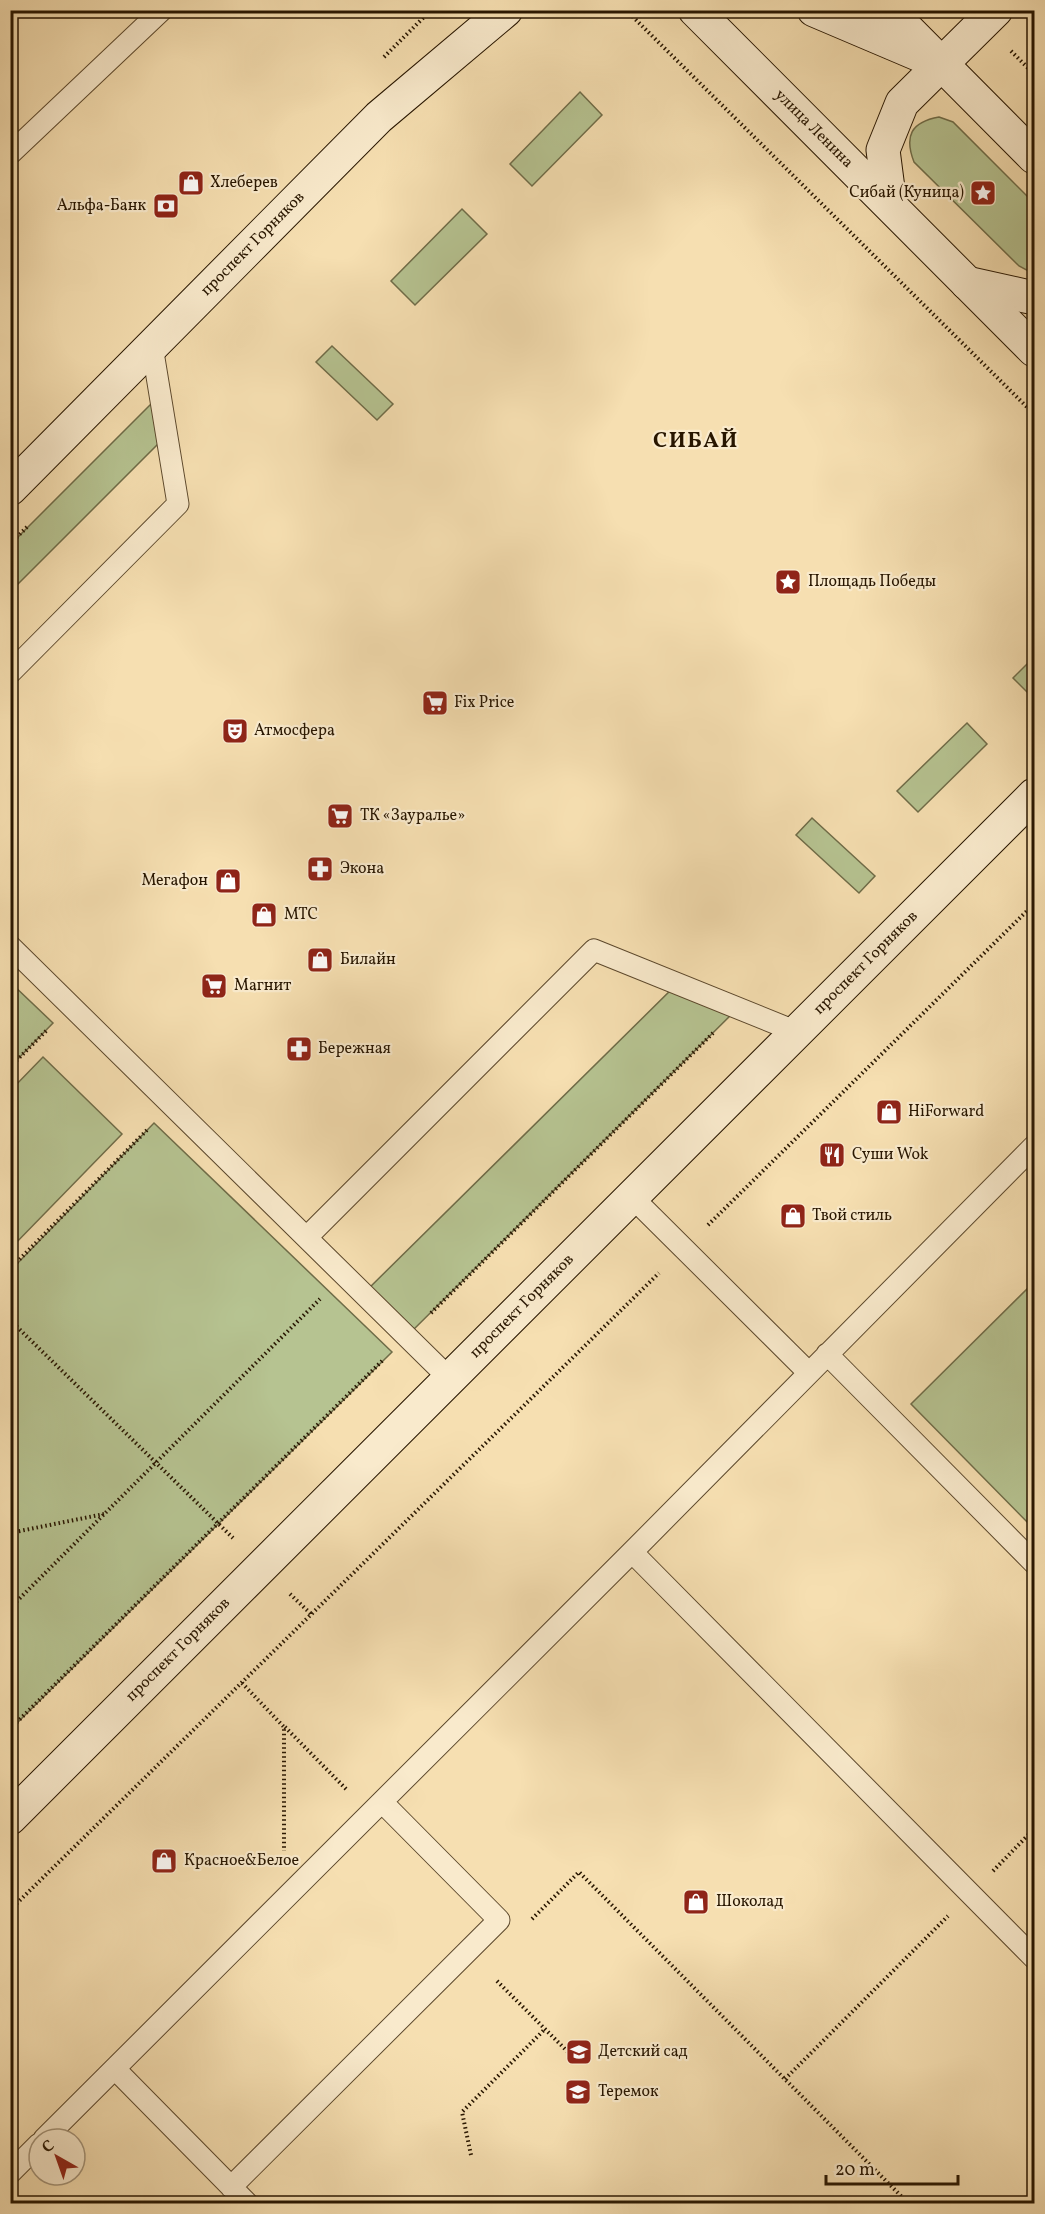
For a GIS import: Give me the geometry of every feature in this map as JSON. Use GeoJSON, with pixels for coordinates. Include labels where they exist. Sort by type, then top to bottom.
{"type":"FeatureCollection","features":[{"type":"Feature","properties":{"kind":"main road","name":"проспект Горняков"},"geometry":{"type":"LineString","coordinates":[[10,489],[379,117],[506,10]]}},
{"type":"Feature","properties":{"kind":"main road","name":"улица Ленина"},"geometry":{"type":"LineString","coordinates":[[695,10],[1035,350]]}},
{"type":"Feature","properties":{"kind":"main road"},"geometry":{"type":"LineString","coordinates":[[814,10],[942,65]]}},
{"type":"Feature","properties":{"kind":"main road"},"geometry":{"type":"LineString","coordinates":[[888,10],[1035,158]]}},
{"type":"Feature","properties":{"kind":"main road"},"geometry":{"type":"LineString","coordinates":[[890,204],[883,150],[902,103],[996,10]]}},
{"type":"Feature","properties":{"kind":"main road"},"geometry":{"type":"LineString","coordinates":[[967,283],[1035,298]]}},
{"type":"Feature","properties":{"kind":"main road","name":"проспект Горняков"},"geometry":{"type":"LineString","coordinates":[[10,1818],[1035,795]]}},
{"type":"Feature","properties":{"kind":"lane"},"geometry":{"type":"LineString","coordinates":[[10,154],[162,10]]}},
{"type":"Feature","properties":{"kind":"lane"},"geometry":{"type":"LineString","coordinates":[[10,673],[178,504],[152,346]]}},
{"type":"Feature","properties":{"kind":"lane"},"geometry":{"type":"LineString","coordinates":[[10,946],[450,1379]]}},
{"type":"Feature","properties":{"kind":"lane"},"geometry":{"type":"LineString","coordinates":[[307,1237],[594,950],[797,1032]]}},
{"type":"Feature","properties":{"kind":"lane"},"geometry":{"type":"LineString","coordinates":[[56,2127],[1035,1146]]}},
{"type":"Feature","properties":{"kind":"lane"},"geometry":{"type":"LineString","coordinates":[[632,1197],[808,1373]]}},
{"type":"Feature","properties":{"kind":"lane"},"geometry":{"type":"LineString","coordinates":[[827,1354],[1035,1563]]}},
{"type":"Feature","properties":{"kind":"lane"},"geometry":{"type":"LineString","coordinates":[[632,1552],[1035,1958]]}},
{"type":"Feature","properties":{"kind":"lane"},"geometry":{"type":"LineString","coordinates":[[231,2187],[499,1920],[376,1807]]}},
{"type":"Feature","properties":{"kind":"lane"},"geometry":{"type":"LineString","coordinates":[[115,2068],[248,2204]]}},
{"type":"Feature","properties":{"kind":"lane"},"geometry":{"type":"LineString","coordinates":[[10,2173],[27,2156]]}},
{"type":"Feature","properties":{"kind":"path"},"geometry":{"type":"LineString","coordinates":[[626,10],[1035,414]]}},
{"type":"Feature","properties":{"kind":"path"},"geometry":{"type":"LineString","coordinates":[[10,1910],[1035,904]]}},
{"type":"Feature","properties":{"kind":"path"},"geometry":{"type":"LineString","coordinates":[[10,1729],[738,1008]]}},
{"type":"Feature","properties":{"kind":"path"},"geometry":{"type":"LineString","coordinates":[[10,1067],[53,1023]]}},
{"type":"Feature","properties":{"kind":"path"},"geometry":{"type":"LineString","coordinates":[[10,1269],[154,1123]]}},
{"type":"Feature","properties":{"kind":"path"},"geometry":{"type":"LineString","coordinates":[[10,1608],[321,1298]]}},
{"type":"Feature","properties":{"kind":"path"},"geometry":{"type":"LineString","coordinates":[[10,1320],[219,1524]]}},
{"type":"Feature","properties":{"kind":"path"},"geometry":{"type":"LineString","coordinates":[[10,1533],[105,1514]]}},
{"type":"Feature","properties":{"kind":"path"},"geometry":{"type":"LineString","coordinates":[[242,1683],[284,1727],[376,1807]]}},
{"type":"Feature","properties":{"kind":"path"},"geometry":{"type":"LineString","coordinates":[[283,1901],[284,1727]]}},
{"type":"Feature","properties":{"kind":"path"},"geometry":{"type":"LineString","coordinates":[[985,1879],[1035,1829]]}},
{"type":"Feature","properties":{"kind":"path"},"geometry":{"type":"LineString","coordinates":[[499,1920],[528,1924],[579,1872],[909,2204]]}},
{"type":"Feature","properties":{"kind":"path"},"geometry":{"type":"LineString","coordinates":[[785,2079],[951,1913]]}},
{"type":"Feature","properties":{"kind":"path"},"geometry":{"type":"LineString","coordinates":[[497,1981],[579,2063]]}},
{"type":"Feature","properties":{"kind":"path"},"geometry":{"type":"LineString","coordinates":[[471,2155],[462,2112],[545,2029]]}},
{"type":"Feature","properties":{"kind":"green space"},"geometry":{"type":"Polygon","coordinates":[[[580,92],[602,115],[532,186],[510,164],[580,92]]]}},
{"type":"Feature","properties":{"kind":"green space"},"geometry":{"type":"Polygon","coordinates":[[[939,117],[953,122],[1034,203],[1034,274],[1019,266],[914,162],[910,145],[912,132],[922,122],[939,117]]]}},
{"type":"Feature","properties":{"kind":"green space"},"geometry":{"type":"Polygon","coordinates":[[[462,209],[487,234],[415,305],[391,281],[462,209]]]}},
{"type":"Feature","properties":{"kind":"green space"},"geometry":{"type":"Polygon","coordinates":[[[332,346],[393,404],[377,420],[316,362],[332,346]]]}},
{"type":"Feature","properties":{"kind":"green space"},"geometry":{"type":"Polygon","coordinates":[[[160,395],[167,435],[11,591],[11,544],[160,395]]]}},
{"type":"Feature","properties":{"kind":"green space"},"geometry":{"type":"Polygon","coordinates":[[[1034,657],[1034,697],[1033,698],[1013,678],[1034,657]]]}},
{"type":"Feature","properties":{"kind":"green space"},"geometry":{"type":"Polygon","coordinates":[[[967,723],[987,744],[918,812],[897,791],[967,723]]]}},
{"type":"Feature","properties":{"kind":"green space"},"geometry":{"type":"Polygon","coordinates":[[[812,818],[875,876],[859,893],[796,835],[812,818]]]}},
{"type":"Feature","properties":{"kind":"green space"},"geometry":{"type":"Polygon","coordinates":[[[10,982],[53,1023],[11,1066],[10,1066],[10,982]]]}},
{"type":"Feature","properties":{"kind":"green space"},"geometry":{"type":"Polygon","coordinates":[[[677,984],[738,1008],[407,1336],[364,1293],[677,984]]]}},
{"type":"Feature","properties":{"kind":"green space"},"geometry":{"type":"Polygon","coordinates":[[[43,1057],[122,1134],[12,1247],[10,1245],[11,1090],[43,1057]]]}},
{"type":"Feature","properties":{"kind":"green space"},"geometry":{"type":"Polygon","coordinates":[[[154,1123],[392,1352],[11,1729],[11,1270],[154,1123]]]}},
{"type":"Feature","properties":{"kind":"green space"},"geometry":{"type":"Polygon","coordinates":[[[1034,1282],[1034,1529],[911,1404],[1034,1282]]]}},
{"type":"Feature","properties":{"kind":"place","name":"Хлеберев"},"geometry":{"type":"Point","coordinates":[191,183]}},
{"type":"Feature","properties":{"kind":"place","name":"Сибай (Куница)"},"geometry":{"type":"Point","coordinates":[983,193]}},
{"type":"Feature","properties":{"kind":"place","name":"Альфа-Банк"},"geometry":{"type":"Point","coordinates":[166,206]}},
{"type":"Feature","properties":{"kind":"place","name":"Площадь Победы"},"geometry":{"type":"Point","coordinates":[788,582]}},
{"type":"Feature","properties":{"kind":"place","name":"Fix Price"},"geometry":{"type":"Point","coordinates":[435,703]}},
{"type":"Feature","properties":{"kind":"place","name":"Атмосфера"},"geometry":{"type":"Point","coordinates":[235,731]}},
{"type":"Feature","properties":{"kind":"place","name":"ТК «Зауралье»"},"geometry":{"type":"Point","coordinates":[340,816]}},
{"type":"Feature","properties":{"kind":"place","name":"Экона"},"geometry":{"type":"Point","coordinates":[320,869]}},
{"type":"Feature","properties":{"kind":"place","name":"Мегафон"},"geometry":{"type":"Point","coordinates":[228,881]}},
{"type":"Feature","properties":{"kind":"place","name":"МТС"},"geometry":{"type":"Point","coordinates":[264,915]}},
{"type":"Feature","properties":{"kind":"place","name":"Билайн"},"geometry":{"type":"Point","coordinates":[320,960]}},
{"type":"Feature","properties":{"kind":"place","name":"Магнит"},"geometry":{"type":"Point","coordinates":[214,986]}},
{"type":"Feature","properties":{"kind":"place","name":"Бережная"},"geometry":{"type":"Point","coordinates":[299,1049]}},
{"type":"Feature","properties":{"kind":"place","name":"HiForward"},"geometry":{"type":"Point","coordinates":[889,1112]}},
{"type":"Feature","properties":{"kind":"place","name":"Суши Wok"},"geometry":{"type":"Point","coordinates":[832,1155]}},
{"type":"Feature","properties":{"kind":"place","name":"Твой стиль"},"geometry":{"type":"Point","coordinates":[793,1216]}},
{"type":"Feature","properties":{"kind":"place","name":"Красное&Белое"},"geometry":{"type":"Point","coordinates":[164,1861]}},
{"type":"Feature","properties":{"kind":"place","name":"Шоколад"},"geometry":{"type":"Point","coordinates":[696,1902]}},
{"type":"Feature","properties":{"kind":"place","name":"Детский сад"},"geometry":{"type":"Point","coordinates":[579,2052]}},
{"type":"Feature","properties":{"kind":"place","name":"Теремок"},"geometry":{"type":"Point","coordinates":[578,2092]}},
{"type":"Feature","properties":{"kind":"district","name":"СИБАЙ"},"geometry":{"type":"Point","coordinates":[696,441]}}]}
